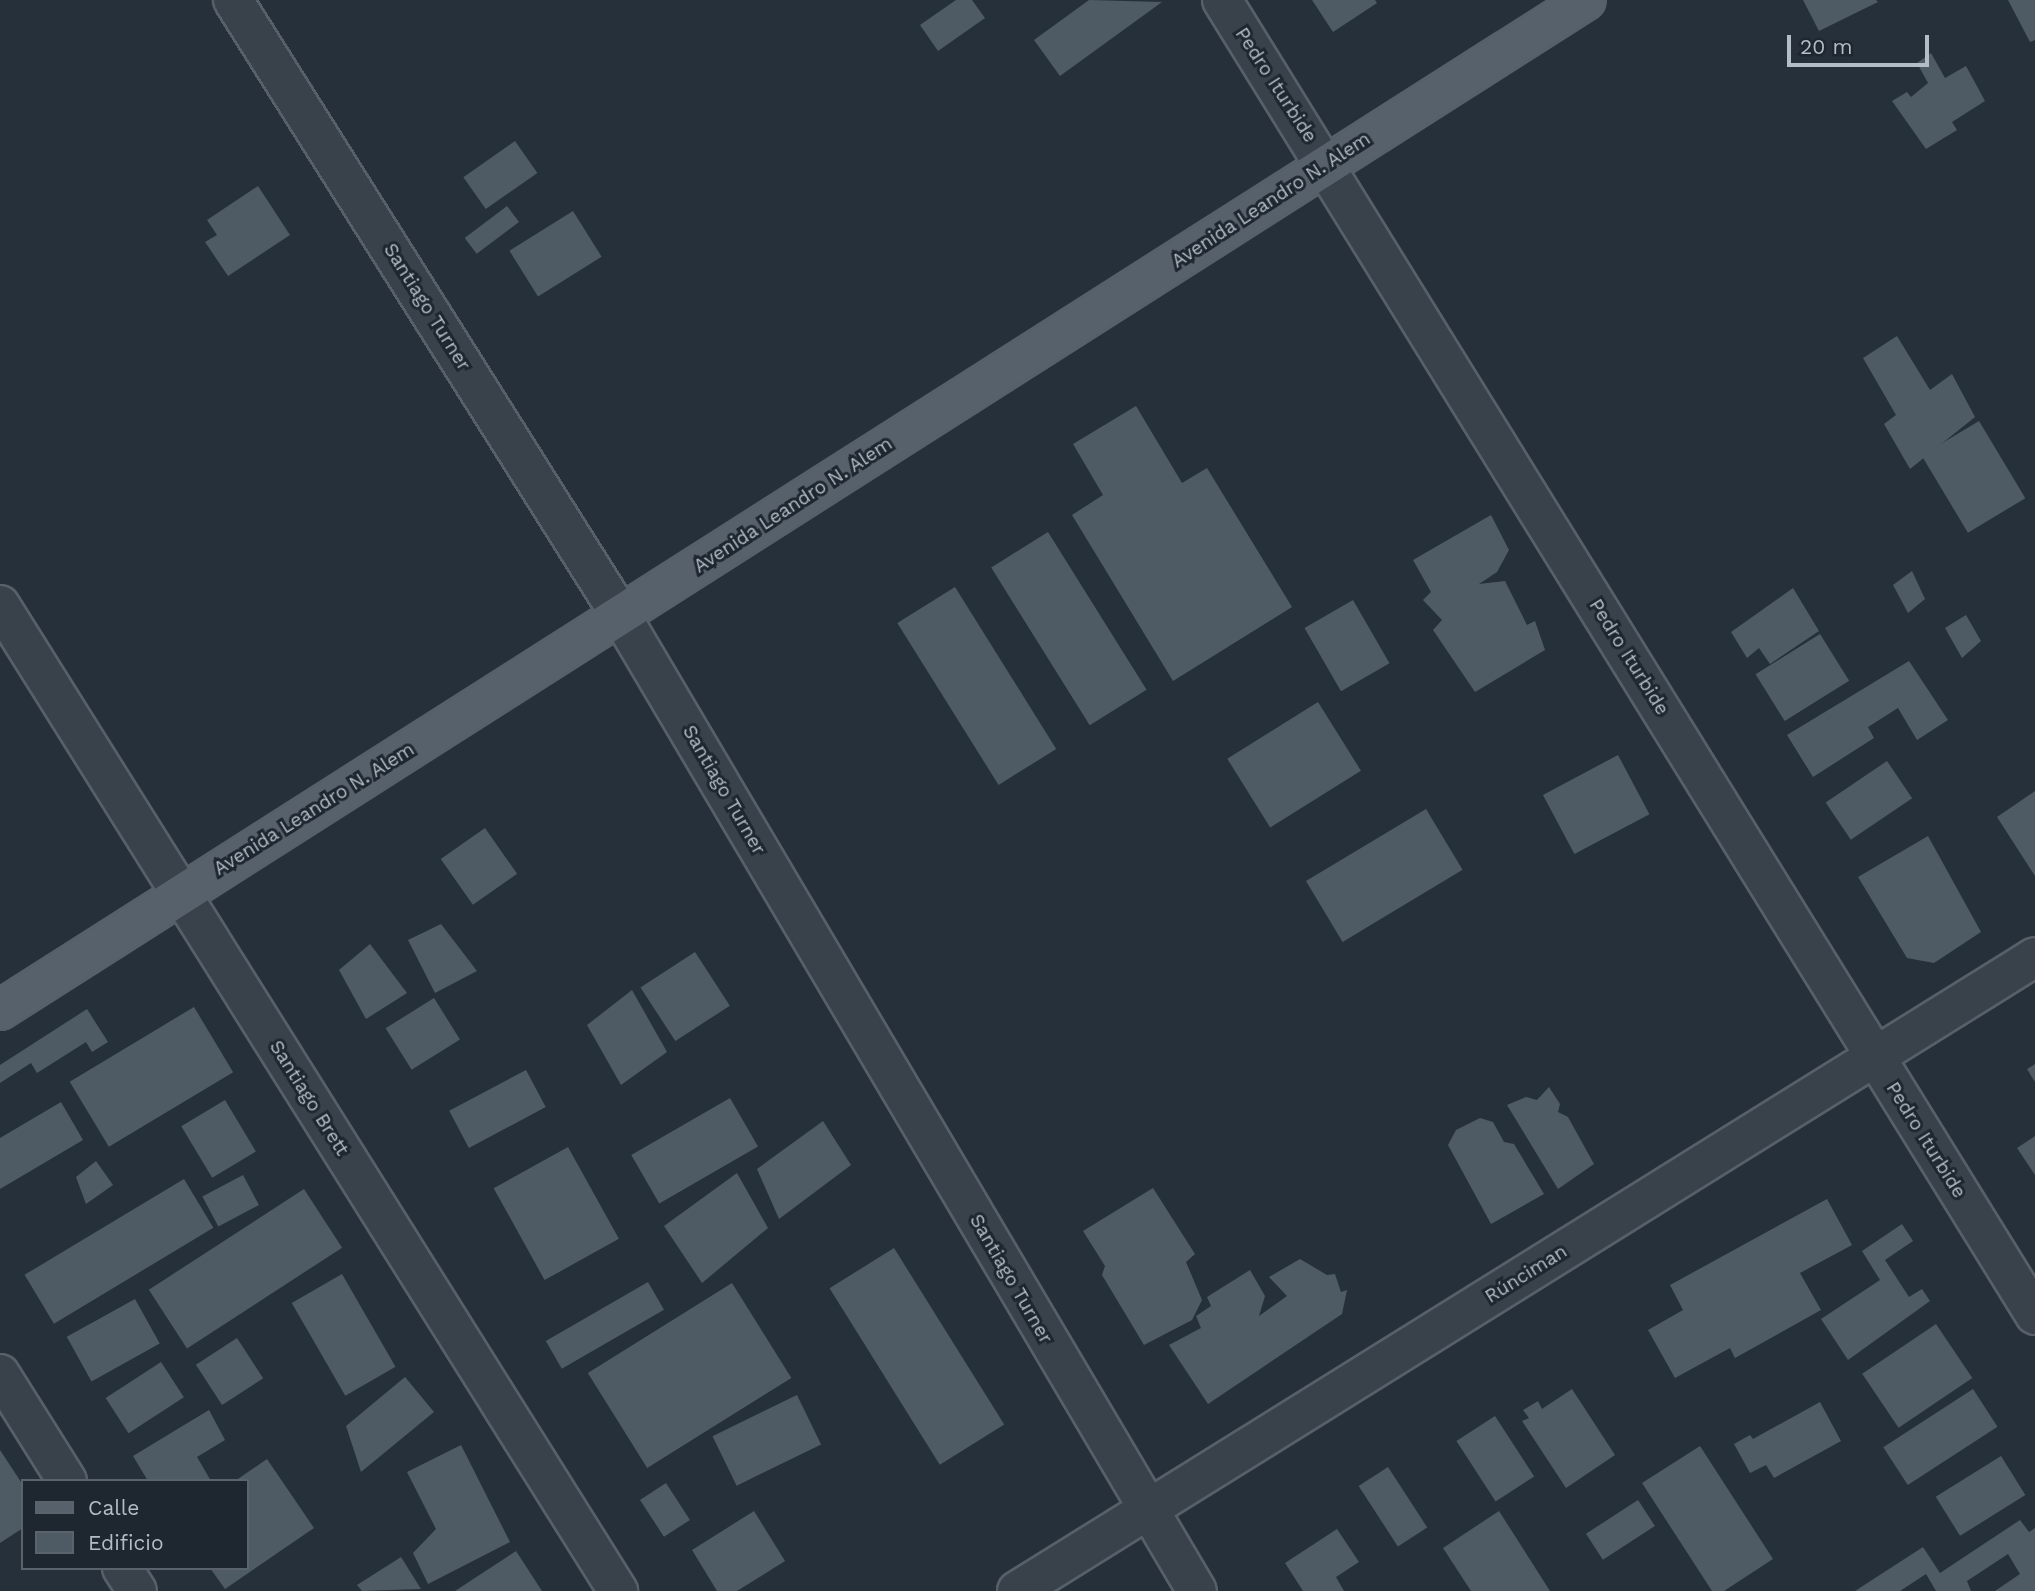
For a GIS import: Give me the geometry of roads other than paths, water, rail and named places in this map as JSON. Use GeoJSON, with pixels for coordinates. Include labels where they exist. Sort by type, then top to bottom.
{"type":"FeatureCollection","features":[{"type":"Feature","properties":{"kind":"main road","name":"Avenida Leandro N. Alem"},"geometry":{"type":"LineString","coordinates":[[0,1010],[621,616],[1326,163],[1586,0]]}},
{"type":"Feature","properties":{"kind":"street","name":"Santiago Turner"},"geometry":{"type":"LineString","coordinates":[[233,0],[621,616],[1145,1508],[1197,1591]]}},
{"type":"Feature","properties":{"kind":"street","name":"Pedro Iturbide"},"geometry":{"type":"LineString","coordinates":[[1222,0],[1326,163],[2035,1315]]}},
{"type":"Feature","properties":{"kind":"street","name":"Santiago Brett"},"geometry":{"type":"LineString","coordinates":[[0,605],[618,1591]]}},
{"type":"Feature","properties":{"kind":"street","name":"Rúnciman"},"geometry":{"type":"LineString","coordinates":[[1017,1591],[1145,1508],[1876,1059],[2035,957]]}},
{"type":"Feature","properties":{"kind":"street"},"geometry":{"type":"LineString","coordinates":[[0,1374],[66,1479]]}},
{"type":"Feature","properties":{"kind":"street"},"geometry":{"type":"LineString","coordinates":[[123,1570],[136,1591]]}}]}
